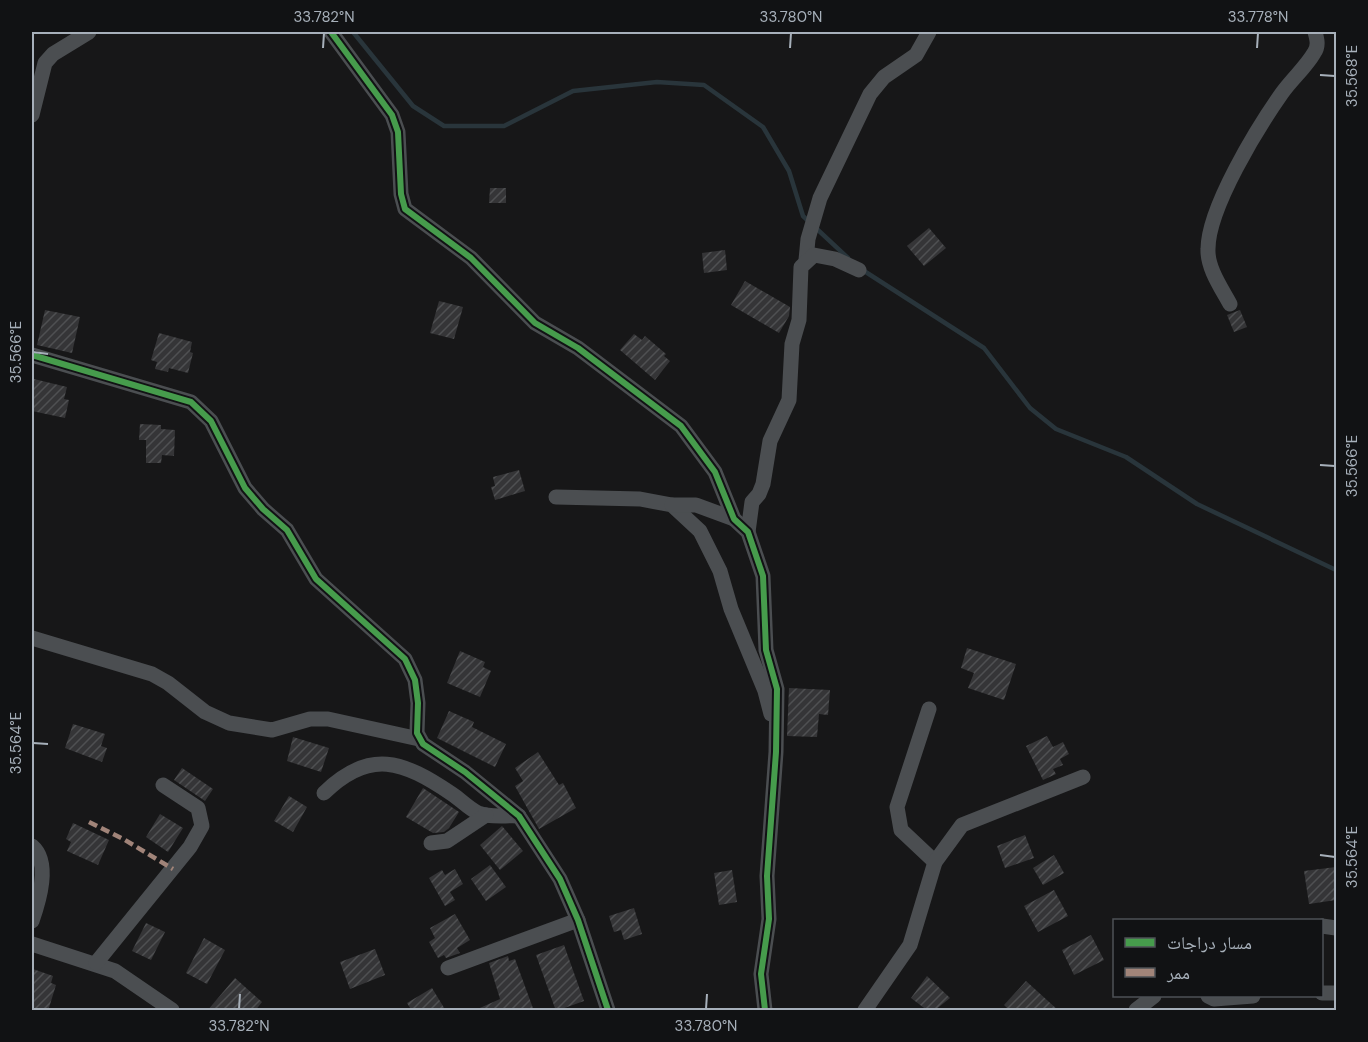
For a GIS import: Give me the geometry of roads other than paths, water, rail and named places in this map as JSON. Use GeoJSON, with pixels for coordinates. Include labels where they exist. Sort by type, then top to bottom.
{"type":"FeatureCollection","features":[{"type":"Feature","properties":{"kind":"street"},"geometry":{"type":"LineString","coordinates":[[32,115],[45,63],[53,54],[89,32]]}},
{"type":"Feature","properties":{"kind":"street"},"geometry":{"type":"LineString","coordinates":[[331,32],[392,115],[398,132],[400,194],[405,209],[471,258],[536,324],[578,348],[681,426],[715,472],[734,519]]}},
{"type":"Feature","properties":{"kind":"street"},"geometry":{"type":"LineString","coordinates":[[806,260],[807,239],[820,198],[870,94],[884,77],[916,55],[929,32]]}},
{"type":"Feature","properties":{"kind":"street"},"geometry":{"type":"LineString","coordinates":[[1230,304],[1217,280],[1207,251],[1211,227],[1227,189],[1261,125],[1301,68],[1315,53],[1318,42],[1315,32]]}},
{"type":"Feature","properties":{"kind":"street"},"geometry":{"type":"LineString","coordinates":[[765,1011],[761,974],[769,919],[767,876],[777,689],[766,650],[763,576],[748,532],[752,502],[759,494],[763,484],[770,441],[789,400],[792,344],[800,320],[801,267],[814,255],[859,270]]}},
{"type":"Feature","properties":{"kind":"street"},"geometry":{"type":"LineString","coordinates":[[32,355],[191,402],[204,413],[216,429],[245,489],[287,530],[316,579],[405,658],[415,680],[419,739]]}},
{"type":"Feature","properties":{"kind":"street"},"geometry":{"type":"LineString","coordinates":[[555,498],[640,499],[672,505],[696,505],[734,519],[748,532]]}},
{"type":"Feature","properties":{"kind":"street"},"geometry":{"type":"LineString","coordinates":[[672,505],[700,531],[720,571],[731,609],[765,691],[776,735]]}},
{"type":"Feature","properties":{"kind":"street"},"geometry":{"type":"LineString","coordinates":[[32,638],[152,674],[205,712],[229,723],[272,730],[297,721],[328,719],[419,739],[427,748],[457,766],[519,816],[560,879],[578,920],[608,1011]]}},
{"type":"Feature","properties":{"kind":"street"},"geometry":{"type":"LineString","coordinates":[[929,709],[897,807],[901,830],[935,862]]}},
{"type":"Feature","properties":{"kind":"street"},"geometry":{"type":"LineString","coordinates":[[324,793],[347,772],[358,767],[390,764],[424,777],[473,810],[486,815],[519,816]]}},
{"type":"Feature","properties":{"kind":"street"},"geometry":{"type":"LineString","coordinates":[[865,1011],[910,945],[935,862],[962,825],[1083,777]]}},
{"type":"Feature","properties":{"kind":"street"},"geometry":{"type":"LineString","coordinates":[[96,963],[190,847],[202,826],[198,808],[163,785]]}},
{"type":"Feature","properties":{"kind":"street"},"geometry":{"type":"LineString","coordinates":[[431,843],[447,841],[486,815]]}},
{"type":"Feature","properties":{"kind":"street"},"geometry":{"type":"LineString","coordinates":[[32,846],[38,851],[41,861],[40,897],[32,921]]}},
{"type":"Feature","properties":{"kind":"street"},"geometry":{"type":"LineString","coordinates":[[448,968],[578,920]]}},
{"type":"Feature","properties":{"kind":"street"},"geometry":{"type":"LineString","coordinates":[[32,944],[96,963],[132,981],[172,1011]]}},
{"type":"Feature","properties":{"kind":"street"},"geometry":{"type":"LineString","coordinates":[[1136,1011],[1153,997]]}},
{"type":"Feature","properties":{"kind":"street"},"geometry":{"type":"LineString","coordinates":[[1210,997],[1214,999],[1240,997]]}},
{"type":"Feature","properties":{"kind":"waterway"},"geometry":{"type":"LineString","coordinates":[[353,32],[413,106],[444,126],[504,126],[573,91],[657,82],[704,85],[763,127],[789,171],[803,216],[848,258]]}},
{"type":"Feature","properties":{"kind":"waterway"},"geometry":{"type":"LineString","coordinates":[[861,269],[984,348],[1030,408],[1056,429],[1126,457],[1197,504],[1336,570]]}}]}
